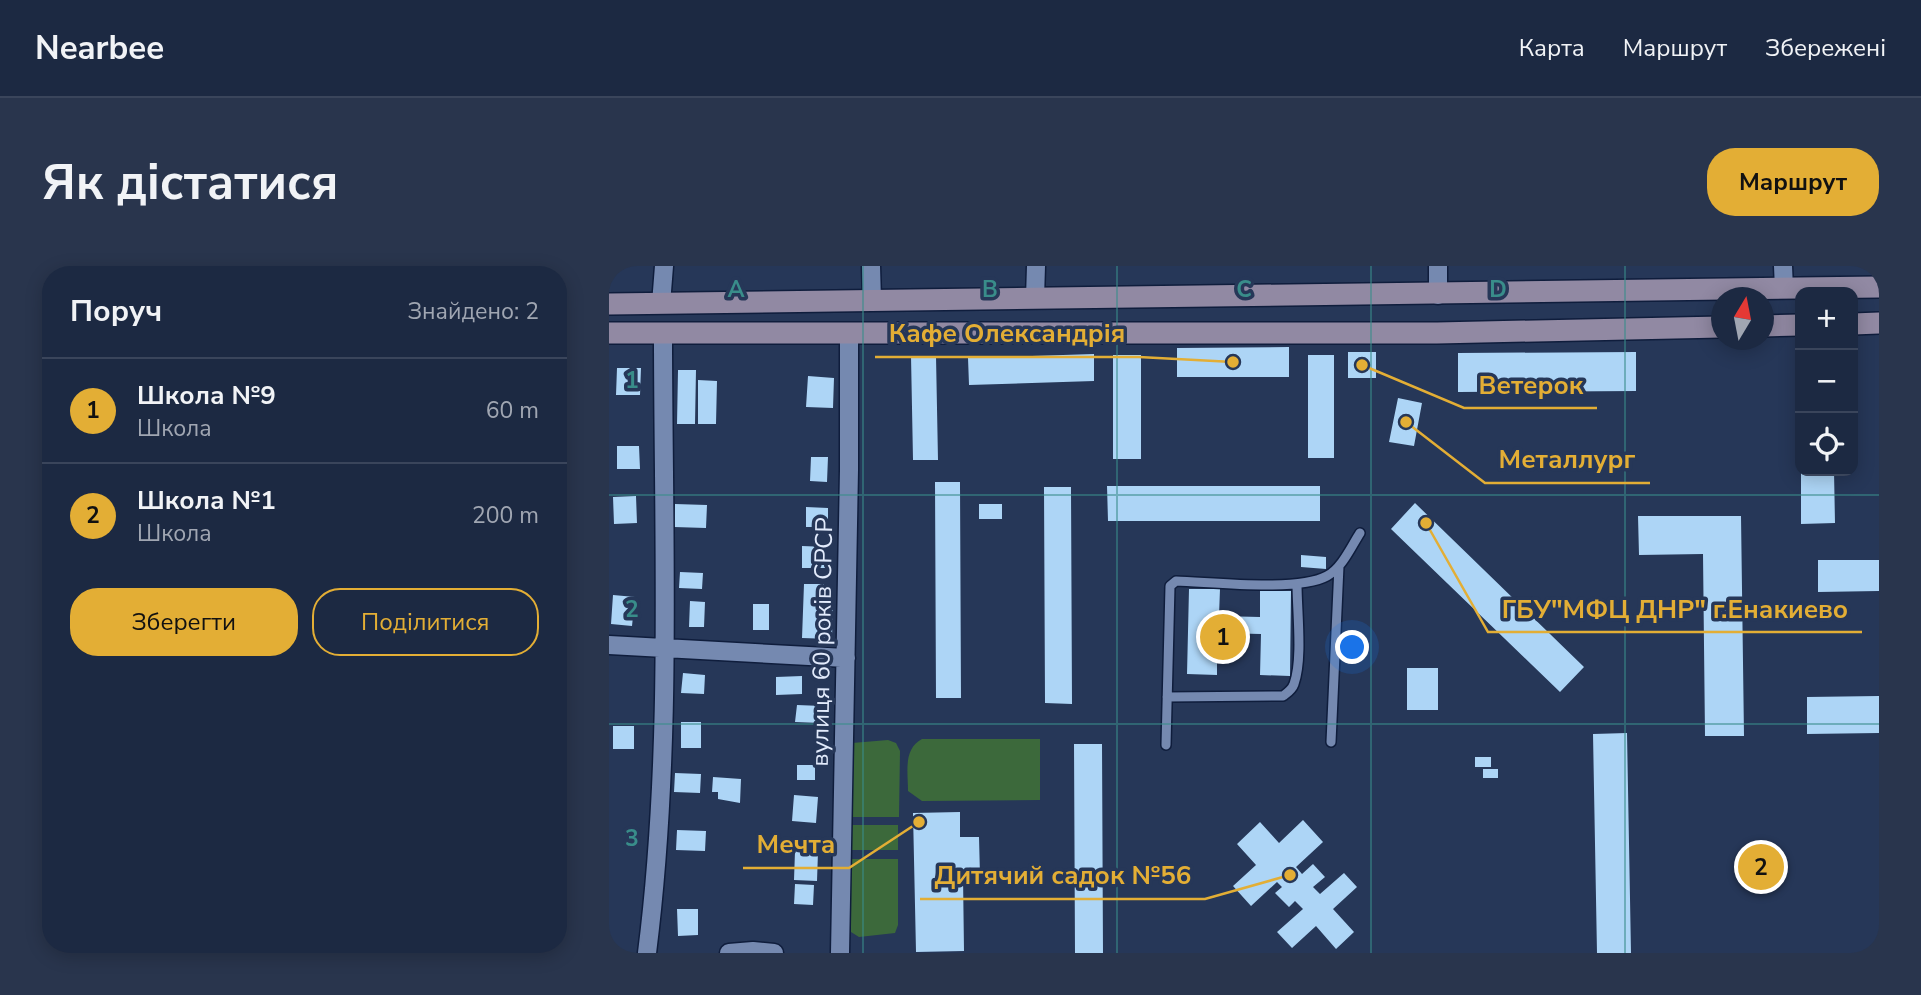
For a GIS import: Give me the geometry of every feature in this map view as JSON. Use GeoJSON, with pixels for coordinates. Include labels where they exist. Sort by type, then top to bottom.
{"type":"FeatureCollection","features":[{"type":"Feature","properties":{"kind":"street"},"geometry":{"type":"LineString","coordinates":[[647,953],[659,860],[664,648],[661,304],[664,266]]}},
{"type":"Feature","properties":{"kind":"street"},"geometry":{"type":"LineString","coordinates":[[871,266],[872,300]]}},
{"type":"Feature","properties":{"kind":"street"},"geometry":{"type":"LineString","coordinates":[[1035,298],[1036,266]]}},
{"type":"Feature","properties":{"kind":"street"},"geometry":{"type":"LineString","coordinates":[[1437,333],[1438,266]]}},
{"type":"Feature","properties":{"kind":"street"},"geometry":{"type":"LineString","coordinates":[[1783,266],[1784,289]]}},
{"type":"Feature","properties":{"kind":"street"},"geometry":{"type":"LineString","coordinates":[[609,304],[1439,295],[1879,287]]}},
{"type":"Feature","properties":{"kind":"street"},"geometry":{"type":"LineString","coordinates":[[1010,299],[1013,333]]}},
{"type":"Feature","properties":{"kind":"street"},"geometry":{"type":"LineString","coordinates":[[849,333],[850,301]]}},
{"type":"Feature","properties":{"kind":"street"},"geometry":{"type":"LineString","coordinates":[[1858,324],[1879,323]]}},
{"type":"Feature","properties":{"kind":"street"},"geometry":{"type":"LineString","coordinates":[[1774,326],[1795,325]]}},
{"type":"Feature","properties":{"kind":"street"},"geometry":{"type":"LineString","coordinates":[[609,333],[1437,333],[1711,327]]}},
{"type":"Feature","properties":{"kind":"street","name":"вулиця 60 років СРСР"},"geometry":{"type":"LineString","coordinates":[[840,953],[849,333]]}},
{"type":"Feature","properties":{"kind":"street"},"geometry":{"type":"LineString","coordinates":[[609,645],[846,658]]}},
{"type":"Feature","properties":{"kind":"street"},"geometry":{"type":"LineString","coordinates":[[729,953],[774,953]]}},
{"type":"Feature","properties":{"kind":"lane"},"geometry":{"type":"LineString","coordinates":[[1166,745],[1168,589],[1172,584],[1177,581],[1297,584],[1327,576],[1339,566],[1360,533]]}},
{"type":"Feature","properties":{"kind":"lane"},"geometry":{"type":"LineString","coordinates":[[1331,742],[1339,566]]}},
{"type":"Feature","properties":{"kind":"lane"},"geometry":{"type":"LineString","coordinates":[[1167,696],[1283,696],[1289,692],[1294,684],[1297,658],[1297,584]]}},
{"type":"Feature","properties":{"kind":"green space"},"geometry":{"type":"Polygon","coordinates":[[[922,739],[1040,739],[1040,800],[922,801],[908,791],[907,769],[912,749],[922,739]]]}},
{"type":"Feature","properties":{"kind":"green space"},"geometry":{"type":"Polygon","coordinates":[[[888,740],[896,743],[900,751],[899,817],[850,817],[852,743],[888,740]]]}},
{"type":"Feature","properties":{"kind":"green space"},"geometry":{"type":"Polygon","coordinates":[[[851,825],[898,825],[898,850],[851,850],[851,825]]]}},
{"type":"Feature","properties":{"kind":"green space"},"geometry":{"type":"Polygon","coordinates":[[[850,859],[898,859],[898,925],[895,933],[859,937],[851,932],[850,859]]]}},
{"type":"Feature","properties":{"kind":"building"},"geometry":{"type":"Polygon","coordinates":[[[1289,347],[1289,377],[1177,377],[1177,348],[1289,347]]]}},
{"type":"Feature","properties":{"kind":"building"},"geometry":{"type":"Polygon","coordinates":[[[1348,352],[1376,352],[1376,378],[1348,378],[1348,352]]]}},
{"type":"Feature","properties":{"kind":"building"},"geometry":{"type":"Polygon","coordinates":[[[1636,352],[1636,391],[1458,392],[1458,353],[1636,352]]]}},
{"type":"Feature","properties":{"kind":"building"},"geometry":{"type":"Polygon","coordinates":[[[1094,354],[1094,381],[969,385],[968,358],[1094,354]]]}},
{"type":"Feature","properties":{"kind":"building"},"geometry":{"type":"Polygon","coordinates":[[[1113,355],[1141,355],[1141,459],[1113,459],[1113,355]]]}},
{"type":"Feature","properties":{"kind":"building"},"geometry":{"type":"Polygon","coordinates":[[[1308,355],[1334,355],[1334,458],[1308,458],[1308,355]]]}},
{"type":"Feature","properties":{"kind":"building"},"geometry":{"type":"Polygon","coordinates":[[[911,356],[936,356],[938,460],[913,460],[911,356]]]}},
{"type":"Feature","properties":{"kind":"building"},"geometry":{"type":"Polygon","coordinates":[[[617,368],[641,368],[640,395],[616,395],[617,368]]]}},
{"type":"Feature","properties":{"kind":"building"},"geometry":{"type":"Polygon","coordinates":[[[678,370],[696,370],[695,424],[677,424],[678,370]]]}},
{"type":"Feature","properties":{"kind":"building"},"geometry":{"type":"Polygon","coordinates":[[[808,376],[834,378],[833,408],[806,407],[808,376]]]}},
{"type":"Feature","properties":{"kind":"building"},"geometry":{"type":"Polygon","coordinates":[[[698,380],[717,381],[716,424],[698,424],[698,380]]]}},
{"type":"Feature","properties":{"kind":"building"},"geometry":{"type":"Polygon","coordinates":[[[1398,398],[1422,403],[1414,446],[1389,442],[1398,398]]]}},
{"type":"Feature","properties":{"kind":"building"},"geometry":{"type":"Polygon","coordinates":[[[617,446],[639,446],[640,469],[617,469],[617,446]]]}},
{"type":"Feature","properties":{"kind":"building"},"geometry":{"type":"Polygon","coordinates":[[[811,457],[828,457],[827,482],[810,481],[811,457]]]}},
{"type":"Feature","properties":{"kind":"building"},"geometry":{"type":"Polygon","coordinates":[[[1801,476],[1834,476],[1835,523],[1801,524],[1801,476]]]}},
{"type":"Feature","properties":{"kind":"building"},"geometry":{"type":"Polygon","coordinates":[[[935,482],[960,482],[961,698],[936,698],[935,482]]]}},
{"type":"Feature","properties":{"kind":"building"},"geometry":{"type":"Polygon","coordinates":[[[1107,486],[1320,486],[1320,521],[1108,521],[1107,486]]]}},
{"type":"Feature","properties":{"kind":"building"},"geometry":{"type":"Polygon","coordinates":[[[1044,487],[1071,487],[1072,704],[1045,703],[1044,487]]]}},
{"type":"Feature","properties":{"kind":"building"},"geometry":{"type":"Polygon","coordinates":[[[636,496],[637,523],[614,524],[613,497],[636,496]]]}},
{"type":"Feature","properties":{"kind":"building"},"geometry":{"type":"Polygon","coordinates":[[[1415,503],[1584,667],[1560,692],[1391,529],[1415,503]]]}},
{"type":"Feature","properties":{"kind":"building"},"geometry":{"type":"Polygon","coordinates":[[[675,504],[707,505],[706,528],[674,527],[675,504]]]}},
{"type":"Feature","properties":{"kind":"building"},"geometry":{"type":"Polygon","coordinates":[[[979,504],[1002,504],[1002,519],[979,519],[979,504]]]}},
{"type":"Feature","properties":{"kind":"building"},"geometry":{"type":"Polygon","coordinates":[[[806,507],[828,508],[828,527],[806,527],[806,507]]]}},
{"type":"Feature","properties":{"kind":"building"},"geometry":{"type":"Polygon","coordinates":[[[1638,516],[1741,516],[1744,736],[1705,736],[1703,554],[1639,555],[1638,516]]]}},
{"type":"Feature","properties":{"kind":"building"},"geometry":{"type":"Polygon","coordinates":[[[802,546],[827,547],[827,568],[802,568],[802,546]]]}},
{"type":"Feature","properties":{"kind":"building"},"geometry":{"type":"Polygon","coordinates":[[[1301,555],[1326,557],[1326,569],[1301,567],[1301,555]]]}},
{"type":"Feature","properties":{"kind":"building"},"geometry":{"type":"Polygon","coordinates":[[[1818,560],[1879,560],[1879,591],[1818,592],[1818,560]]]}},
{"type":"Feature","properties":{"kind":"building"},"geometry":{"type":"Polygon","coordinates":[[[680,572],[703,573],[702,589],[679,588],[680,572]]]}},
{"type":"Feature","properties":{"kind":"building"},"geometry":{"type":"Polygon","coordinates":[[[804,584],[824,584],[824,594],[833,594],[832,639],[802,638],[804,584]]]}},
{"type":"Feature","properties":{"kind":"building"},"geometry":{"type":"Polygon","coordinates":[[[1189,589],[1220,589],[1219,616],[1260,617],[1260,591],[1291,591],[1290,676],[1260,675],[1261,634],[1217,633],[1217,675],[1187,674],[1189,589]]]}},
{"type":"Feature","properties":{"kind":"building"},"geometry":{"type":"Polygon","coordinates":[[[613,595],[635,597],[632,626],[611,624],[613,595]]]}},
{"type":"Feature","properties":{"kind":"building"},"geometry":{"type":"Polygon","coordinates":[[[690,601],[705,602],[704,627],[689,627],[690,601]]]}},
{"type":"Feature","properties":{"kind":"building"},"geometry":{"type":"Polygon","coordinates":[[[753,604],[769,604],[769,630],[753,630],[753,604]]]}},
{"type":"Feature","properties":{"kind":"building"},"geometry":{"type":"Polygon","coordinates":[[[1407,668],[1438,668],[1438,710],[1407,710],[1407,668]]]}},
{"type":"Feature","properties":{"kind":"building"},"geometry":{"type":"Polygon","coordinates":[[[683,673],[705,675],[704,694],[681,693],[683,673]]]}},
{"type":"Feature","properties":{"kind":"building"},"geometry":{"type":"Polygon","coordinates":[[[802,676],[802,694],[776,695],[776,677],[802,676]]]}},
{"type":"Feature","properties":{"kind":"building"},"geometry":{"type":"Polygon","coordinates":[[[1879,696],[1879,733],[1807,734],[1807,697],[1879,696]]]}},
{"type":"Feature","properties":{"kind":"building"},"geometry":{"type":"Polygon","coordinates":[[[797,705],[822,706],[821,723],[795,722],[797,705]]]}},
{"type":"Feature","properties":{"kind":"building"},"geometry":{"type":"Polygon","coordinates":[[[681,722],[701,722],[701,748],[681,748],[681,722]]]}},
{"type":"Feature","properties":{"kind":"building"},"geometry":{"type":"Polygon","coordinates":[[[613,726],[634,726],[634,749],[613,749],[613,726]]]}},
{"type":"Feature","properties":{"kind":"building"},"geometry":{"type":"Polygon","coordinates":[[[1627,733],[1631,953],[1597,953],[1593,734],[1627,733]]]}},
{"type":"Feature","properties":{"kind":"building"},"geometry":{"type":"Polygon","coordinates":[[[1074,744],[1102,744],[1103,953],[1075,953],[1074,744]]]}},
{"type":"Feature","properties":{"kind":"building"},"geometry":{"type":"Polygon","coordinates":[[[1475,757],[1491,757],[1491,767],[1475,767],[1475,757]]]}},
{"type":"Feature","properties":{"kind":"building"},"geometry":{"type":"Polygon","coordinates":[[[797,765],[815,765],[815,780],[797,780],[797,765]]]}},
{"type":"Feature","properties":{"kind":"building"},"geometry":{"type":"Polygon","coordinates":[[[1483,769],[1498,769],[1498,778],[1483,778],[1483,769]]]}},
{"type":"Feature","properties":{"kind":"building"},"geometry":{"type":"Polygon","coordinates":[[[675,773],[701,774],[700,793],[674,792],[675,773]]]}},
{"type":"Feature","properties":{"kind":"building"},"geometry":{"type":"Polygon","coordinates":[[[713,777],[741,779],[740,803],[718,799],[718,792],[712,792],[713,777]]]}},
{"type":"Feature","properties":{"kind":"building"},"geometry":{"type":"Polygon","coordinates":[[[794,795],[818,797],[816,823],[792,821],[794,795]]]}},
{"type":"Feature","properties":{"kind":"building"},"geometry":{"type":"Polygon","coordinates":[[[960,812],[960,837],[979,837],[980,876],[963,876],[964,951],[916,952],[913,813],[960,812]]]}},
{"type":"Feature","properties":{"kind":"building"},"geometry":{"type":"Polygon","coordinates":[[[1303,820],[1323,842],[1296,867],[1302,874],[1313,864],[1325,877],[1313,887],[1320,894],[1344,873],[1357,887],[1333,909],[1354,932],[1336,949],[1316,926],[1292,948],[1277,932],[1303,909],[1295,901],[1289,907],[1275,893],[1282,887],[1277,882],[1251,906],[1233,886],[1256,865],[1237,844],[1260,822],[1279,843],[1303,820]]]}},
{"type":"Feature","properties":{"kind":"building"},"geometry":{"type":"Polygon","coordinates":[[[677,830],[706,831],[705,851],[676,850],[677,830]]]}},
{"type":"Feature","properties":{"kind":"building"},"geometry":{"type":"Polygon","coordinates":[[[795,851],[818,852],[817,881],[794,880],[795,851]]]}},
{"type":"Feature","properties":{"kind":"building"},"geometry":{"type":"Polygon","coordinates":[[[795,884],[814,885],[813,905],[794,904],[795,884]]]}},
{"type":"Feature","properties":{"kind":"building"},"geometry":{"type":"Polygon","coordinates":[[[677,909],[698,909],[698,935],[678,936],[677,909]]]}},
{"type":"Feature","properties":{"kind":"place","name":"Кафе Олександрія"},"geometry":{"type":"Point","coordinates":[1233,362]}},
{"type":"Feature","properties":{"kind":"place","name":"Ветерок"},"geometry":{"type":"Point","coordinates":[1362,365]}},
{"type":"Feature","properties":{"kind":"place","name":"Металлург"},"geometry":{"type":"Point","coordinates":[1406,422]}},
{"type":"Feature","properties":{"kind":"place","name":"ГБУ\"МФЦ ДНР\" г.Енакиево"},"geometry":{"type":"Point","coordinates":[1426,523]}},
{"type":"Feature","properties":{"kind":"place","name":"Школа №9"},"geometry":{"type":"Point","coordinates":[1223,637]}},
{"type":"Feature","properties":{"kind":"place","name":"Мечта"},"geometry":{"type":"Point","coordinates":[919,822]}},
{"type":"Feature","properties":{"kind":"place","name":"Школа №1"},"geometry":{"type":"Point","coordinates":[1761,867]}},
{"type":"Feature","properties":{"kind":"place","name":"Дитячий садок №56"},"geometry":{"type":"Point","coordinates":[1290,875]}}]}
